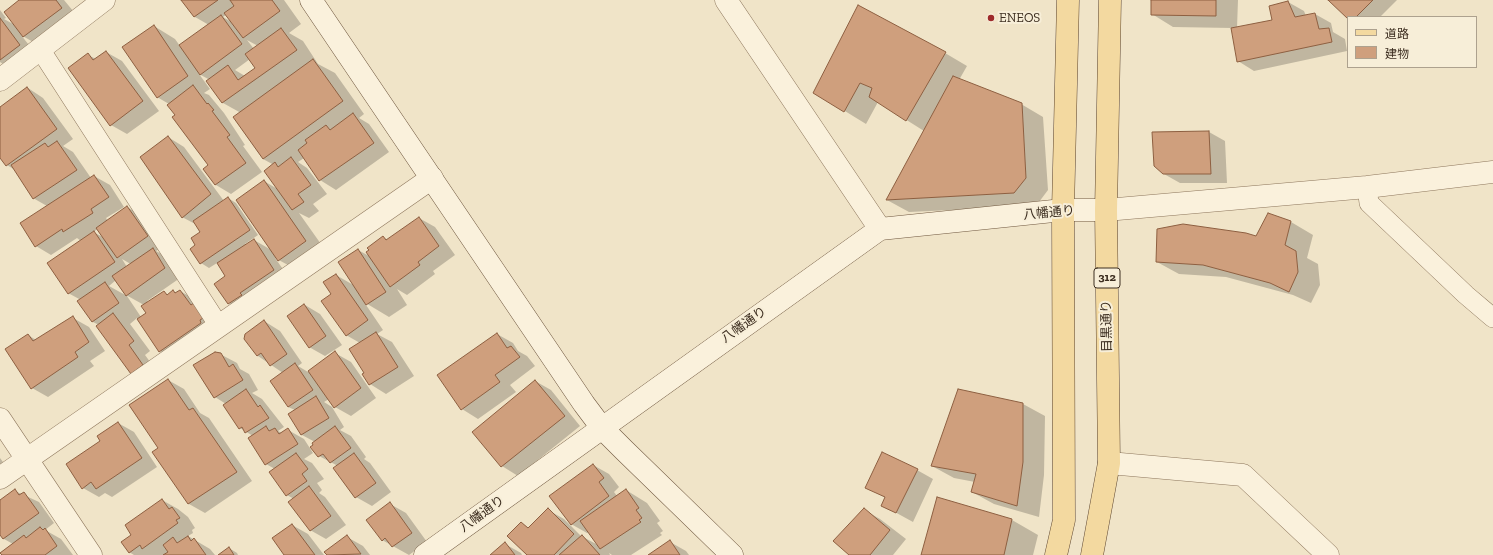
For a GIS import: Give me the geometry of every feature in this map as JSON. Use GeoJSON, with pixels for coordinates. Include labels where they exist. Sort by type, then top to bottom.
{"type":"FeatureCollection","features":[{"type":"Feature","properties":{"kind":"main road"},"geometry":{"type":"LineString","coordinates":[[1056,555],[1064,520],[1064,210],[1068,0]]}},
{"type":"Feature","properties":{"kind":"main road","name":"目黒通り"},"geometry":{"type":"LineString","coordinates":[[1092,555],[1109,463],[1106,210],[1110,0]]}},
{"type":"Feature","properties":{"kind":"street"},"geometry":{"type":"LineString","coordinates":[[0,80],[104,0]]}},
{"type":"Feature","properties":{"kind":"street"},"geometry":{"type":"LineString","coordinates":[[311,0],[584,404],[602,428],[732,555]]}},
{"type":"Feature","properties":{"kind":"street"},"geometry":{"type":"LineString","coordinates":[[726,0],[880,229]]}},
{"type":"Feature","properties":{"kind":"street","name":"八幡通り"},"geometry":{"type":"LineString","coordinates":[[425,555],[880,229],[1064,210],[1106,210],[1367,187],[1493,172]]}},
{"type":"Feature","properties":{"kind":"street"},"geometry":{"type":"LineString","coordinates":[[0,478],[432,178]]}},
{"type":"Feature","properties":{"kind":"street"},"geometry":{"type":"LineString","coordinates":[[0,419],[91,555]]}},
{"type":"Feature","properties":{"kind":"street"},"geometry":{"type":"LineString","coordinates":[[1109,463],[1243,475],[1328,555]]}},
{"type":"Feature","properties":{"kind":"lane"},"geometry":{"type":"LineString","coordinates":[[40,49],[219,326]]}},
{"type":"Feature","properties":{"kind":"lane"},"geometry":{"type":"LineString","coordinates":[[1367,187],[1369,203],[1466,295],[1493,318]]}},
{"type":"Feature","properties":{"kind":"building"},"geometry":{"type":"Polygon","coordinates":[[[19,0],[56,0],[62,8],[23,37],[4,12],[19,0]]]}},
{"type":"Feature","properties":{"kind":"building"},"geometry":{"type":"Polygon","coordinates":[[[181,0],[218,0],[194,17],[181,0]]]}},
{"type":"Feature","properties":{"kind":"building"},"geometry":{"type":"Polygon","coordinates":[[[230,0],[272,0],[280,11],[243,38],[224,13],[234,6],[230,0]]]}},
{"type":"Feature","properties":{"kind":"building"},"geometry":{"type":"Polygon","coordinates":[[[1151,0],[1216,0],[1216,16],[1151,15],[1151,0]]]}},
{"type":"Feature","properties":{"kind":"building"},"geometry":{"type":"Polygon","coordinates":[[[1328,0],[1373,0],[1357,16],[1347,16],[1347,18],[1328,0]]]}},
{"type":"Feature","properties":{"kind":"building"},"geometry":{"type":"Polygon","coordinates":[[[1288,1],[1295,17],[1315,13],[1319,29],[1329,28],[1332,42],[1237,62],[1231,28],[1272,20],[1269,6],[1288,1]]]}},
{"type":"Feature","properties":{"kind":"building"},"geometry":{"type":"Polygon","coordinates":[[[858,5],[946,52],[906,121],[869,97],[872,88],[860,83],[844,112],[813,93],[858,5]]]}},
{"type":"Feature","properties":{"kind":"building"},"geometry":{"type":"Polygon","coordinates":[[[221,15],[242,44],[200,75],[179,45],[221,15]]]}},
{"type":"Feature","properties":{"kind":"building"},"geometry":{"type":"Polygon","coordinates":[[[0,18],[20,45],[0,60],[0,18]]]}},
{"type":"Feature","properties":{"kind":"building"},"geometry":{"type":"Polygon","coordinates":[[[154,25],[188,76],[157,98],[122,47],[154,25]]]}},
{"type":"Feature","properties":{"kind":"building"},"geometry":{"type":"Polygon","coordinates":[[[281,28],[297,50],[222,103],[206,81],[228,65],[238,80],[255,68],[245,54],[281,28]]]}},
{"type":"Feature","properties":{"kind":"building"},"geometry":{"type":"Polygon","coordinates":[[[106,51],[143,101],[110,126],[68,68],[88,53],[93,60],[106,51]]]}},
{"type":"Feature","properties":{"kind":"building"},"geometry":{"type":"Polygon","coordinates":[[[313,59],[343,101],[263,159],[233,117],[313,59]]]}},
{"type":"Feature","properties":{"kind":"building"},"geometry":{"type":"Polygon","coordinates":[[[953,76],[1022,103],[1026,178],[1014,193],[886,200],[953,76]]]}},
{"type":"Feature","properties":{"kind":"building"},"geometry":{"type":"Polygon","coordinates":[[[193,85],[207,104],[208,103],[214,110],[212,111],[230,135],[227,137],[246,163],[215,185],[203,169],[208,165],[172,117],[175,115],[167,105],[193,85]]]}},
{"type":"Feature","properties":{"kind":"building"},"geometry":{"type":"Polygon","coordinates":[[[27,87],[57,129],[6,166],[0,158],[0,107],[27,87]]]}},
{"type":"Feature","properties":{"kind":"building"},"geometry":{"type":"Polygon","coordinates":[[[353,113],[374,143],[319,181],[298,150],[307,143],[305,140],[326,125],[330,130],[353,113]]]}},
{"type":"Feature","properties":{"kind":"building"},"geometry":{"type":"Polygon","coordinates":[[[1209,131],[1211,174],[1163,174],[1154,166],[1152,132],[1209,131]]]}},
{"type":"Feature","properties":{"kind":"building"},"geometry":{"type":"Polygon","coordinates":[[[168,136],[211,194],[182,218],[140,157],[168,136]]]}},
{"type":"Feature","properties":{"kind":"building"},"geometry":{"type":"Polygon","coordinates":[[[57,141],[77,170],[33,199],[11,165],[45,143],[48,147],[57,141]]]}},
{"type":"Feature","properties":{"kind":"building"},"geometry":{"type":"Polygon","coordinates":[[[291,157],[311,185],[298,194],[304,202],[292,210],[264,171],[275,162],[278,167],[291,157]]]}},
{"type":"Feature","properties":{"kind":"building"},"geometry":{"type":"Polygon","coordinates":[[[94,175],[109,197],[91,209],[93,213],[63,232],[62,229],[35,247],[20,223],[94,175]]]}},
{"type":"Feature","properties":{"kind":"building"},"geometry":{"type":"Polygon","coordinates":[[[264,180],[306,241],[278,261],[236,200],[264,180]]]}},
{"type":"Feature","properties":{"kind":"building"},"geometry":{"type":"Polygon","coordinates":[[[228,197],[250,230],[200,264],[190,249],[195,245],[191,238],[200,232],[193,221],[228,197]]]}},
{"type":"Feature","properties":{"kind":"building"},"geometry":{"type":"Polygon","coordinates":[[[127,206],[148,236],[117,258],[96,228],[127,206]]]}},
{"type":"Feature","properties":{"kind":"building"},"geometry":{"type":"Polygon","coordinates":[[[1268,213],[1291,221],[1285,245],[1296,251],[1298,272],[1289,292],[1270,283],[1203,265],[1156,262],[1157,229],[1183,224],[1246,233],[1256,236],[1268,213]]]}},
{"type":"Feature","properties":{"kind":"building"},"geometry":{"type":"Polygon","coordinates":[[[419,217],[439,246],[418,262],[420,265],[390,287],[366,252],[369,250],[367,248],[383,236],[386,240],[419,217]]]}},
{"type":"Feature","properties":{"kind":"building"},"geometry":{"type":"Polygon","coordinates":[[[94,231],[115,262],[68,294],[47,263],[94,231]]]}},
{"type":"Feature","properties":{"kind":"building"},"geometry":{"type":"Polygon","coordinates":[[[254,239],[274,270],[240,293],[242,295],[228,304],[214,284],[225,276],[217,263],[254,239]]]}},
{"type":"Feature","properties":{"kind":"building"},"geometry":{"type":"Polygon","coordinates":[[[153,248],[165,268],[126,296],[112,276],[153,248]]]}},
{"type":"Feature","properties":{"kind":"building"},"geometry":{"type":"Polygon","coordinates":[[[358,249],[386,292],[366,305],[338,262],[358,249]]]}},
{"type":"Feature","properties":{"kind":"building"},"geometry":{"type":"Polygon","coordinates":[[[336,274],[368,320],[346,336],[321,301],[331,294],[323,282],[336,274]]]}},
{"type":"Feature","properties":{"kind":"building"},"geometry":{"type":"Polygon","coordinates":[[[105,282],[119,303],[92,322],[77,301],[105,282]]]}},
{"type":"Feature","properties":{"kind":"building"},"geometry":{"type":"Polygon","coordinates":[[[173,290],[175,293],[180,290],[191,305],[195,302],[205,317],[200,320],[201,323],[159,352],[137,319],[146,313],[141,306],[164,291],[167,295],[173,290]]]}},
{"type":"Feature","properties":{"kind":"building"},"geometry":{"type":"Polygon","coordinates":[[[304,304],[326,336],[309,348],[287,316],[304,304]]]}},
{"type":"Feature","properties":{"kind":"building"},"geometry":{"type":"Polygon","coordinates":[[[113,313],[134,341],[129,345],[143,365],[131,374],[96,326],[113,313]]]}},
{"type":"Feature","properties":{"kind":"building"},"geometry":{"type":"Polygon","coordinates":[[[73,316],[89,342],[75,352],[78,357],[31,389],[5,349],[28,334],[33,341],[73,316]]]}},
{"type":"Feature","properties":{"kind":"building"},"geometry":{"type":"Polygon","coordinates":[[[264,320],[287,354],[270,366],[261,353],[257,356],[244,339],[245,334],[264,320]]]}},
{"type":"Feature","properties":{"kind":"building"},"geometry":{"type":"Polygon","coordinates":[[[376,332],[398,367],[369,385],[362,374],[364,373],[349,349],[376,332]]]}},
{"type":"Feature","properties":{"kind":"building"},"geometry":{"type":"Polygon","coordinates":[[[497,333],[507,348],[511,346],[520,357],[495,375],[500,382],[461,410],[437,375],[497,333]]]}},
{"type":"Feature","properties":{"kind":"building"},"geometry":{"type":"Polygon","coordinates":[[[335,351],[361,388],[334,408],[308,371],[335,351]]]}},
{"type":"Feature","properties":{"kind":"building"},"geometry":{"type":"Polygon","coordinates":[[[215,352],[221,353],[229,367],[233,364],[243,380],[214,398],[193,365],[215,352]]]}},
{"type":"Feature","properties":{"kind":"building"},"geometry":{"type":"Polygon","coordinates":[[[295,363],[313,390],[288,407],[270,381],[295,363]]]}},
{"type":"Feature","properties":{"kind":"building"},"geometry":{"type":"Polygon","coordinates":[[[168,379],[189,410],[193,408],[237,472],[188,504],[152,452],[158,448],[129,405],[168,379]]]}},
{"type":"Feature","properties":{"kind":"building"},"geometry":{"type":"Polygon","coordinates":[[[535,380],[565,416],[501,467],[472,432],[535,380]]]}},
{"type":"Feature","properties":{"kind":"building"},"geometry":{"type":"Polygon","coordinates":[[[246,389],[258,407],[260,405],[269,418],[245,433],[242,427],[239,429],[223,405],[246,389]]]}},
{"type":"Feature","properties":{"kind":"building"},"geometry":{"type":"Polygon","coordinates":[[[958,389],[1023,403],[1023,462],[1017,506],[971,492],[976,474],[931,466],[958,389]]]}},
{"type":"Feature","properties":{"kind":"building"},"geometry":{"type":"Polygon","coordinates":[[[316,396],[329,418],[301,435],[288,414],[316,396]]]}},
{"type":"Feature","properties":{"kind":"building"},"geometry":{"type":"Polygon","coordinates":[[[118,422],[142,458],[96,489],[91,482],[82,489],[66,464],[100,441],[97,436],[118,422]]]}},
{"type":"Feature","properties":{"kind":"building"},"geometry":{"type":"Polygon","coordinates":[[[266,426],[269,431],[275,428],[279,434],[288,428],[298,444],[265,465],[248,438],[266,426]]]}},
{"type":"Feature","properties":{"kind":"building"},"geometry":{"type":"Polygon","coordinates":[[[335,426],[351,448],[330,463],[323,454],[318,457],[310,447],[313,445],[312,443],[335,426]]]}},
{"type":"Feature","properties":{"kind":"building"},"geometry":{"type":"Polygon","coordinates":[[[882,452],[918,469],[896,513],[881,506],[885,497],[865,488],[882,452]]]}},
{"type":"Feature","properties":{"kind":"building"},"geometry":{"type":"Polygon","coordinates":[[[296,453],[308,469],[302,474],[307,481],[286,496],[269,472],[296,453]]]}},
{"type":"Feature","properties":{"kind":"building"},"geometry":{"type":"Polygon","coordinates":[[[354,453],[376,483],[355,498],[333,468],[354,453]]]}},
{"type":"Feature","properties":{"kind":"building"},"geometry":{"type":"Polygon","coordinates":[[[593,464],[604,478],[599,482],[609,496],[571,525],[549,496],[593,464]]]}},
{"type":"Feature","properties":{"kind":"building"},"geometry":{"type":"Polygon","coordinates":[[[309,486],[331,516],[310,531],[288,502],[309,486]]]}},
{"type":"Feature","properties":{"kind":"building"},"geometry":{"type":"Polygon","coordinates":[[[15,489],[19,495],[24,492],[39,513],[3,539],[0,535],[0,500],[15,489]]]}},
{"type":"Feature","properties":{"kind":"building"},"geometry":{"type":"Polygon","coordinates":[[[626,489],[639,508],[636,510],[642,518],[639,520],[641,522],[600,549],[580,521],[626,489]]]}},
{"type":"Feature","properties":{"kind":"building"},"geometry":{"type":"Polygon","coordinates":[[[937,497],[1012,519],[1004,555],[921,555],[937,497]]]}},
{"type":"Feature","properties":{"kind":"building"},"geometry":{"type":"Polygon","coordinates":[[[162,499],[169,509],[172,507],[180,518],[176,520],[178,523],[142,549],[140,545],[129,553],[121,542],[131,535],[125,525],[162,499]]]}},
{"type":"Feature","properties":{"kind":"building"},"geometry":{"type":"Polygon","coordinates":[[[390,502],[412,533],[392,547],[385,538],[382,541],[366,520],[390,502]]]}},
{"type":"Feature","properties":{"kind":"building"},"geometry":{"type":"Polygon","coordinates":[[[548,508],[574,534],[554,555],[527,555],[507,536],[521,522],[528,528],[548,508]]]}},
{"type":"Feature","properties":{"kind":"building"},"geometry":{"type":"Polygon","coordinates":[[[864,508],[890,530],[870,555],[849,555],[833,541],[864,508]]]}},
{"type":"Feature","properties":{"kind":"building"},"geometry":{"type":"Polygon","coordinates":[[[292,524],[315,555],[284,555],[272,538],[292,524]]]}},
{"type":"Feature","properties":{"kind":"building"},"geometry":{"type":"Polygon","coordinates":[[[40,527],[43,530],[45,528],[57,546],[45,555],[2,555],[0,553],[24,535],[26,538],[40,527]]]}},
{"type":"Feature","properties":{"kind":"building"},"geometry":{"type":"Polygon","coordinates":[[[347,535],[361,554],[327,555],[324,552],[347,535]]]}},
{"type":"Feature","properties":{"kind":"building"},"geometry":{"type":"Polygon","coordinates":[[[582,535],[600,555],[559,555],[582,535]]]}},
{"type":"Feature","properties":{"kind":"building"},"geometry":{"type":"Polygon","coordinates":[[[188,536],[191,541],[194,538],[206,555],[163,555],[168,552],[163,545],[173,537],[177,543],[188,536]]]}},
{"type":"Feature","properties":{"kind":"building"},"geometry":{"type":"Polygon","coordinates":[[[670,540],[680,555],[648,555],[670,540]]]}},
{"type":"Feature","properties":{"kind":"building"},"geometry":{"type":"Polygon","coordinates":[[[505,542],[515,555],[490,555],[505,542]]]}},
{"type":"Feature","properties":{"kind":"building"},"geometry":{"type":"Polygon","coordinates":[[[229,547],[234,555],[218,555],[229,547]]]}},
{"type":"Feature","properties":{"kind":"place","name":"ENEOS"},"geometry":{"type":"Point","coordinates":[991,18]}}]}
